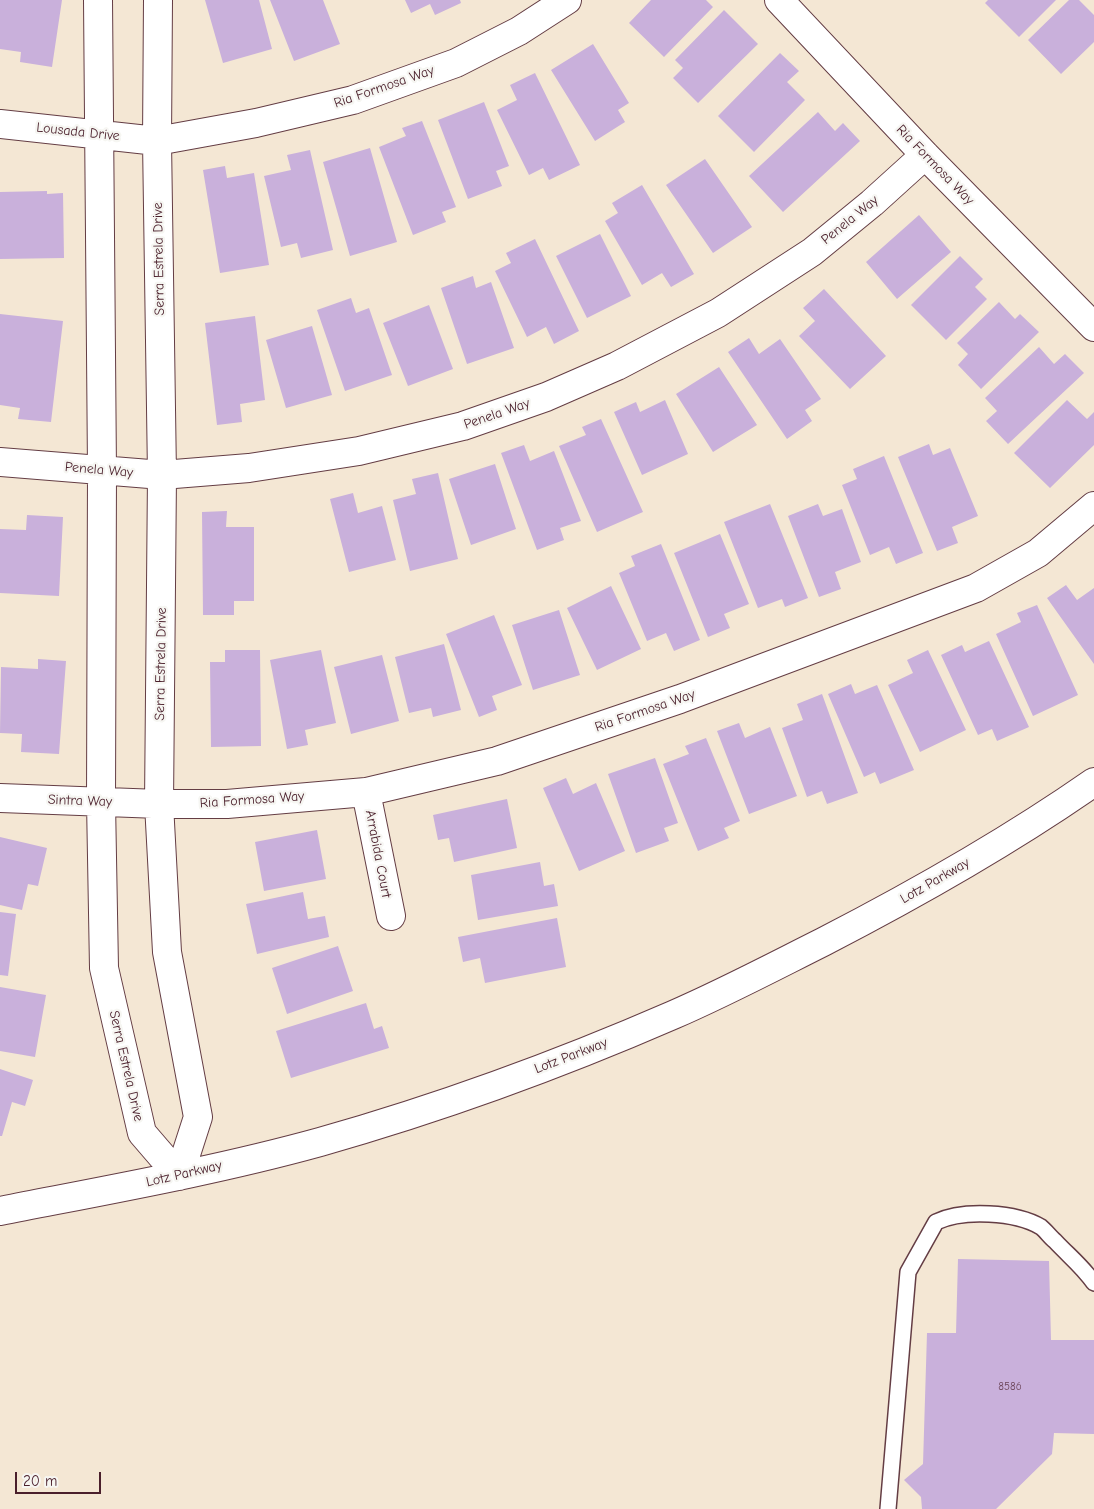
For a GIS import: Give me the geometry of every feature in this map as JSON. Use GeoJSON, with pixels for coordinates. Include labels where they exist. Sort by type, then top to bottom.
{"type":"FeatureCollection","features":[{"type":"Feature","properties":{"kind":"street","name":"Serra Estrela Drive"},"geometry":{"type":"LineString","coordinates":[[98,0],[102,470],[101,802],[104,968],[142,1134],[179,1176]]}},
{"type":"Feature","properties":{"kind":"street","name":"Serra Estrela Drive"},"geometry":{"type":"LineString","coordinates":[[158,0],[157,142],[162,475],[159,804],[167,952],[198,1117],[179,1176]]}},
{"type":"Feature","properties":{"kind":"street","name":"Ria Formosa Way"},"geometry":{"type":"LineString","coordinates":[[157,142],[256,123],[353,100],[456,63],[519,31],[567,0]]}},
{"type":"Feature","properties":{"kind":"street","name":"Ria Formosa Way"},"geometry":{"type":"LineString","coordinates":[[779,0],[925,155],[1094,327]]}},
{"type":"Feature","properties":{"kind":"street","name":"Lousada Drive"},"geometry":{"type":"LineString","coordinates":[[0,124],[157,142]]}},
{"type":"Feature","properties":{"kind":"street","name":"Penela Way"},"geometry":{"type":"LineString","coordinates":[[0,462],[162,475],[250,468],[359,451],[463,426],[546,398],[618,366],[718,313],[812,252],[872,203],[925,155]]}},
{"type":"Feature","properties":{"kind":"street","name":"Ria Formosa Way"},"geometry":{"type":"LineString","coordinates":[[159,804],[227,804],[366,792],[497,761],[680,699],[976,588],[1038,553],[1094,506]]}},
{"type":"Feature","properties":{"kind":"street","name":"Lotz Parkway"},"geometry":{"type":"LineString","coordinates":[[0,1211],[179,1176],[318,1142],[407,1116],[582,1053],[675,1014],[775,967],[875,915],[976,858],[1094,782]]}},
{"type":"Feature","properties":{"kind":"street","name":"Arrabida Court"},"geometry":{"type":"LineString","coordinates":[[366,792],[391,916]]}},
{"type":"Feature","properties":{"kind":"street","name":"Sintra Way"},"geometry":{"type":"LineString","coordinates":[[0,798],[159,804]]}},
{"type":"Feature","properties":{"kind":"lane"},"geometry":{"type":"LineString","coordinates":[[888,1509],[908,1272],[936,1222],[945,1218],[972,1214],[1014,1216],[1041,1228],[1087,1273],[1094,1283]]}},
{"type":"Feature","properties":{"kind":"building"},"geometry":{"type":"Polygon","coordinates":[[[0,0],[62,0],[52,67],[20,62],[21,52],[0,49],[0,0]]]}},
{"type":"Feature","properties":{"kind":"building"},"geometry":{"type":"Polygon","coordinates":[[[205,0],[259,0],[272,49],[223,63],[205,0]]]}},
{"type":"Feature","properties":{"kind":"building"},"geometry":{"type":"Polygon","coordinates":[[[270,0],[323,0],[340,44],[294,61],[270,0]]]}},
{"type":"Feature","properties":{"kind":"building"},"geometry":{"type":"Polygon","coordinates":[[[405,0],[460,0],[461,3],[435,15],[430,4],[411,13],[405,0]]]}},
{"type":"Feature","properties":{"kind":"building"},"geometry":{"type":"Polygon","coordinates":[[[651,0],[706,0],[713,7],[664,57],[629,23],[651,0]]]}},
{"type":"Feature","properties":{"kind":"building"},"geometry":{"type":"Polygon","coordinates":[[[988,0],[1056,0],[1019,37],[985,3],[988,0]]]}},
{"type":"Feature","properties":{"kind":"building"},"geometry":{"type":"Polygon","coordinates":[[[1069,0],[1079,0],[1094,15],[1094,42],[1061,74],[1028,40],[1069,0]]]}},
{"type":"Feature","properties":{"kind":"building"},"geometry":{"type":"Polygon","coordinates":[[[724,10],[758,44],[698,103],[673,78],[683,68],[675,60],[724,10]]]}},
{"type":"Feature","properties":{"kind":"building"},"geometry":{"type":"Polygon","coordinates":[[[593,44],[629,103],[618,110],[625,122],[595,141],[551,70],[593,44]]]}},
{"type":"Feature","properties":{"kind":"building"},"geometry":{"type":"Polygon","coordinates":[[[780,53],[799,71],[787,82],[805,100],[754,152],[718,116],[780,53]]]}},
{"type":"Feature","properties":{"kind":"building"},"geometry":{"type":"Polygon","coordinates":[[[535,73],[580,165],[549,180],[543,168],[529,175],[497,110],[517,100],[510,85],[535,73]]]}},
{"type":"Feature","properties":{"kind":"building"},"geometry":{"type":"Polygon","coordinates":[[[484,102],[509,166],[496,171],[502,186],[468,199],[438,120],[484,102]]]}},
{"type":"Feature","properties":{"kind":"building"},"geometry":{"type":"Polygon","coordinates":[[[818,112],[835,131],[843,123],[860,141],[783,212],[749,176],[818,112]]]}},
{"type":"Feature","properties":{"kind":"building"},"geometry":{"type":"Polygon","coordinates":[[[422,121],[456,207],[442,212],[446,222],[413,235],[379,147],[406,136],[402,128],[422,121]]]}},
{"type":"Feature","properties":{"kind":"building"},"geometry":{"type":"Polygon","coordinates":[[[370,148],[397,242],[350,256],[323,162],[370,148]]]}},
{"type":"Feature","properties":{"kind":"building"},"geometry":{"type":"Polygon","coordinates":[[[310,150],[333,250],[301,258],[297,243],[281,247],[264,176],[291,170],[287,155],[310,150]]]}},
{"type":"Feature","properties":{"kind":"building"},"geometry":{"type":"Polygon","coordinates":[[[705,159],[752,227],[713,253],[666,185],[705,159]]]}},
{"type":"Feature","properties":{"kind":"building"},"geometry":{"type":"Polygon","coordinates":[[[225,166],[227,178],[254,173],[269,265],[220,273],[203,170],[225,166]]]}},
{"type":"Feature","properties":{"kind":"building"},"geometry":{"type":"Polygon","coordinates":[[[642,185],[694,274],[671,287],[662,273],[642,285],[605,221],[618,213],[612,203],[642,185]]]}},
{"type":"Feature","properties":{"kind":"building"},"geometry":{"type":"Polygon","coordinates":[[[47,191],[47,194],[63,193],[64,258],[0,259],[0,192],[47,191]]]}},
{"type":"Feature","properties":{"kind":"building"},"geometry":{"type":"Polygon","coordinates":[[[919,215],[951,252],[897,299],[866,262],[919,215]]]}},
{"type":"Feature","properties":{"kind":"building"},"geometry":{"type":"Polygon","coordinates":[[[600,234],[631,296],[587,318],[556,256],[600,234]]]}},
{"type":"Feature","properties":{"kind":"building"},"geometry":{"type":"Polygon","coordinates":[[[535,239],[579,331],[554,344],[546,327],[527,337],[495,271],[511,263],[506,253],[535,239]]]}},
{"type":"Feature","properties":{"kind":"building"},"geometry":{"type":"Polygon","coordinates":[[[960,256],[983,279],[975,287],[987,299],[946,340],[911,305],[960,256]]]}},
{"type":"Feature","properties":{"kind":"building"},"geometry":{"type":"Polygon","coordinates":[[[473,276],[476,288],[491,282],[514,348],[467,364],[441,288],[473,276]]]}},
{"type":"Feature","properties":{"kind":"building"},"geometry":{"type":"Polygon","coordinates":[[[824,289],[886,356],[850,389],[799,336],[815,321],[803,308],[824,289]]]}},
{"type":"Feature","properties":{"kind":"building"},"geometry":{"type":"Polygon","coordinates":[[[351,298],[356,313],[369,308],[392,375],[345,391],[317,310],[351,298]]]}},
{"type":"Feature","properties":{"kind":"building"},"geometry":{"type":"Polygon","coordinates":[[[999,302],[1015,319],[1020,314],[1039,332],[981,389],[958,365],[968,354],[957,343],[999,302]]]}},
{"type":"Feature","properties":{"kind":"building"},"geometry":{"type":"Polygon","coordinates":[[[429,305],[453,369],[408,386],[383,323],[429,305]]]}},
{"type":"Feature","properties":{"kind":"building"},"geometry":{"type":"Polygon","coordinates":[[[0,314],[63,321],[51,422],[18,419],[20,408],[0,405],[0,314]]]}},
{"type":"Feature","properties":{"kind":"building"},"geometry":{"type":"Polygon","coordinates":[[[255,316],[265,400],[240,404],[242,422],[217,425],[205,323],[255,316]]]}},
{"type":"Feature","properties":{"kind":"building"},"geometry":{"type":"Polygon","coordinates":[[[312,326],[332,395],[286,408],[266,340],[312,326]]]}},
{"type":"Feature","properties":{"kind":"building"},"geometry":{"type":"Polygon","coordinates":[[[749,338],[759,354],[780,339],[821,399],[805,410],[812,421],[787,439],[728,352],[749,338]]]}},
{"type":"Feature","properties":{"kind":"building"},"geometry":{"type":"Polygon","coordinates":[[[1039,347],[1054,364],[1065,354],[1084,373],[1008,444],[986,421],[997,411],[985,398],[1039,347]]]}},
{"type":"Feature","properties":{"kind":"building"},"geometry":{"type":"Polygon","coordinates":[[[719,367],[757,425],[713,452],[676,394],[719,367]]]}},
{"type":"Feature","properties":{"kind":"building"},"geometry":{"type":"Polygon","coordinates":[[[665,400],[688,454],[642,475],[614,412],[636,402],[640,412],[665,400]]]}},
{"type":"Feature","properties":{"kind":"building"},"geometry":{"type":"Polygon","coordinates":[[[1067,400],[1087,419],[1094,412],[1094,445],[1050,488],[1014,453],[1067,400]]]}},
{"type":"Feature","properties":{"kind":"building"},"geometry":{"type":"Polygon","coordinates":[[[601,419],[643,512],[597,532],[559,446],[586,435],[582,427],[601,419]]]}},
{"type":"Feature","properties":{"kind":"building"},"geometry":{"type":"Polygon","coordinates":[[[929,444],[933,455],[950,448],[978,516],[952,527],[958,543],[937,551],[898,457],[929,444]]]}},
{"type":"Feature","properties":{"kind":"building"},"geometry":{"type":"Polygon","coordinates":[[[524,445],[530,461],[554,451],[581,521],[560,528],[564,540],[537,550],[501,453],[524,445]]]}},
{"type":"Feature","properties":{"kind":"building"},"geometry":{"type":"Polygon","coordinates":[[[884,456],[923,553],[896,564],[889,547],[870,555],[842,485],[857,479],[853,469],[884,456]]]}},
{"type":"Feature","properties":{"kind":"building"},"geometry":{"type":"Polygon","coordinates":[[[495,464],[516,529],[471,545],[449,479],[495,464]]]}},
{"type":"Feature","properties":{"kind":"building"},"geometry":{"type":"Polygon","coordinates":[[[438,473],[458,559],[410,571],[393,500],[416,494],[412,479],[438,473]]]}},
{"type":"Feature","properties":{"kind":"building"},"geometry":{"type":"Polygon","coordinates":[[[353,493],[358,513],[382,506],[396,560],[349,572],[330,499],[353,493]]]}},
{"type":"Feature","properties":{"kind":"building"},"geometry":{"type":"Polygon","coordinates":[[[770,504],[808,598],[785,607],[782,599],[758,608],[724,522],[770,504]]]}},
{"type":"Feature","properties":{"kind":"building"},"geometry":{"type":"Polygon","coordinates":[[[818,504],[823,516],[842,509],[861,562],[835,572],[841,589],[819,597],[788,516],[818,504]]]}},
{"type":"Feature","properties":{"kind":"building"},"geometry":{"type":"Polygon","coordinates":[[[227,511],[226,527],[254,527],[254,601],[234,601],[234,615],[203,615],[202,512],[227,511]]]}},
{"type":"Feature","properties":{"kind":"building"},"geometry":{"type":"Polygon","coordinates":[[[27,515],[63,517],[59,596],[0,593],[0,529],[26,530],[27,515]]]}},
{"type":"Feature","properties":{"kind":"building"},"geometry":{"type":"Polygon","coordinates":[[[720,534],[749,604],[724,614],[730,628],[708,637],[674,553],[720,534]]]}},
{"type":"Feature","properties":{"kind":"building"},"geometry":{"type":"Polygon","coordinates":[[[661,544],[700,640],[674,651],[666,633],[647,641],[619,573],[635,566],[631,556],[661,544]]]}},
{"type":"Feature","properties":{"kind":"building"},"geometry":{"type":"Polygon","coordinates":[[[1066,585],[1077,600],[1094,588],[1094,664],[1047,598],[1066,585]]]}},
{"type":"Feature","properties":{"kind":"building"},"geometry":{"type":"Polygon","coordinates":[[[611,586],[641,649],[597,670],[567,608],[611,586]]]}},
{"type":"Feature","properties":{"kind":"building"},"geometry":{"type":"Polygon","coordinates":[[[1037,605],[1078,695],[1033,716],[996,634],[1021,622],[1017,613],[1037,605]]]}},
{"type":"Feature","properties":{"kind":"building"},"geometry":{"type":"Polygon","coordinates":[[[559,610],[580,675],[533,690],[512,625],[559,610]]]}},
{"type":"Feature","properties":{"kind":"building"},"geometry":{"type":"Polygon","coordinates":[[[494,615],[522,685],[492,696],[497,710],[479,717],[446,634],[494,615]]]}},
{"type":"Feature","properties":{"kind":"building"},"geometry":{"type":"Polygon","coordinates":[[[989,641],[1029,727],[997,741],[992,729],[978,735],[941,655],[962,645],[965,652],[989,641]]]}},
{"type":"Feature","properties":{"kind":"building"},"geometry":{"type":"Polygon","coordinates":[[[444,644],[461,710],[433,717],[431,708],[409,713],[395,657],[444,644]]]}},
{"type":"Feature","properties":{"kind":"building"},"geometry":{"type":"Polygon","coordinates":[[[225,650],[260,650],[261,746],[211,747],[210,662],[225,662],[225,650]]]}},
{"type":"Feature","properties":{"kind":"building"},"geometry":{"type":"Polygon","coordinates":[[[321,650],[336,723],[305,730],[308,745],[287,749],[270,660],[321,650]]]}},
{"type":"Feature","properties":{"kind":"building"},"geometry":{"type":"Polygon","coordinates":[[[928,650],[966,730],[920,752],[888,685],[913,673],[907,660],[928,650]]]}},
{"type":"Feature","properties":{"kind":"building"},"geometry":{"type":"Polygon","coordinates":[[[382,655],[399,721],[351,734],[334,667],[382,655]]]}},
{"type":"Feature","properties":{"kind":"building"},"geometry":{"type":"Polygon","coordinates":[[[38,659],[66,661],[59,754],[21,752],[22,734],[0,733],[1,667],[38,669],[38,659]]]}},
{"type":"Feature","properties":{"kind":"building"},"geometry":{"type":"Polygon","coordinates":[[[851,684],[855,694],[877,685],[914,770],[880,784],[875,772],[864,777],[828,694],[851,684]]]}},
{"type":"Feature","properties":{"kind":"building"},"geometry":{"type":"Polygon","coordinates":[[[822,694],[858,793],[827,804],[822,791],[807,797],[782,728],[803,720],[797,704],[822,694]]]}},
{"type":"Feature","properties":{"kind":"building"},"geometry":{"type":"Polygon","coordinates":[[[739,723],[745,738],[770,727],[797,796],[749,814],[717,731],[739,723]]]}},
{"type":"Feature","properties":{"kind":"building"},"geometry":{"type":"Polygon","coordinates":[[[706,738],[740,821],[724,828],[729,838],[698,851],[663,764],[689,754],[685,746],[706,738]]]}},
{"type":"Feature","properties":{"kind":"building"},"geometry":{"type":"Polygon","coordinates":[[[655,758],[678,823],[664,828],[669,841],[636,853],[608,774],[655,758]]]}},
{"type":"Feature","properties":{"kind":"building"},"geometry":{"type":"Polygon","coordinates":[[[566,778],[573,794],[596,783],[625,851],[579,871],[543,788],[566,778]]]}},
{"type":"Feature","properties":{"kind":"building"},"geometry":{"type":"Polygon","coordinates":[[[507,799],[517,848],[454,862],[449,838],[438,840],[433,815],[507,799]]]}},
{"type":"Feature","properties":{"kind":"building"},"geometry":{"type":"Polygon","coordinates":[[[317,830],[326,879],[264,891],[255,842],[317,830]]]}},
{"type":"Feature","properties":{"kind":"building"},"geometry":{"type":"Polygon","coordinates":[[[0,837],[47,848],[38,886],[28,884],[22,910],[0,905],[0,837]]]}},
{"type":"Feature","properties":{"kind":"building"},"geometry":{"type":"Polygon","coordinates":[[[540,862],[544,886],[554,884],[558,906],[478,920],[471,875],[540,862]]]}},
{"type":"Feature","properties":{"kind":"building"},"geometry":{"type":"Polygon","coordinates":[[[303,892],[308,919],[325,916],[329,937],[257,954],[246,904],[303,892]]]}},
{"type":"Feature","properties":{"kind":"building"},"geometry":{"type":"Polygon","coordinates":[[[0,912],[16,914],[8,976],[0,975],[0,912]]]}},
{"type":"Feature","properties":{"kind":"building"},"geometry":{"type":"Polygon","coordinates":[[[557,918],[566,967],[485,983],[480,958],[463,962],[458,937],[557,918]]]}},
{"type":"Feature","properties":{"kind":"building"},"geometry":{"type":"Polygon","coordinates":[[[338,946],[353,991],[287,1014],[272,968],[338,946]]]}},
{"type":"Feature","properties":{"kind":"building"},"geometry":{"type":"Polygon","coordinates":[[[0,987],[46,995],[35,1057],[0,1051],[0,987]]]}},
{"type":"Feature","properties":{"kind":"building"},"geometry":{"type":"Polygon","coordinates":[[[366,1003],[374,1029],[382,1026],[389,1048],[291,1078],[276,1031],[366,1003]]]}},
{"type":"Feature","properties":{"kind":"building"},"geometry":{"type":"Polygon","coordinates":[[[0,1069],[33,1080],[25,1106],[12,1102],[2,1136],[0,1136],[0,1069]]]}},
{"type":"Feature","properties":{"kind":"building"},"geometry":{"type":"Polygon","coordinates":[[[958,1259],[1049,1261],[1051,1340],[1094,1340],[1094,1434],[1054,1433],[1052,1454],[996,1509],[922,1509],[921,1497],[904,1480],[923,1464],[927,1333],[956,1333],[958,1259]]]}}]}
